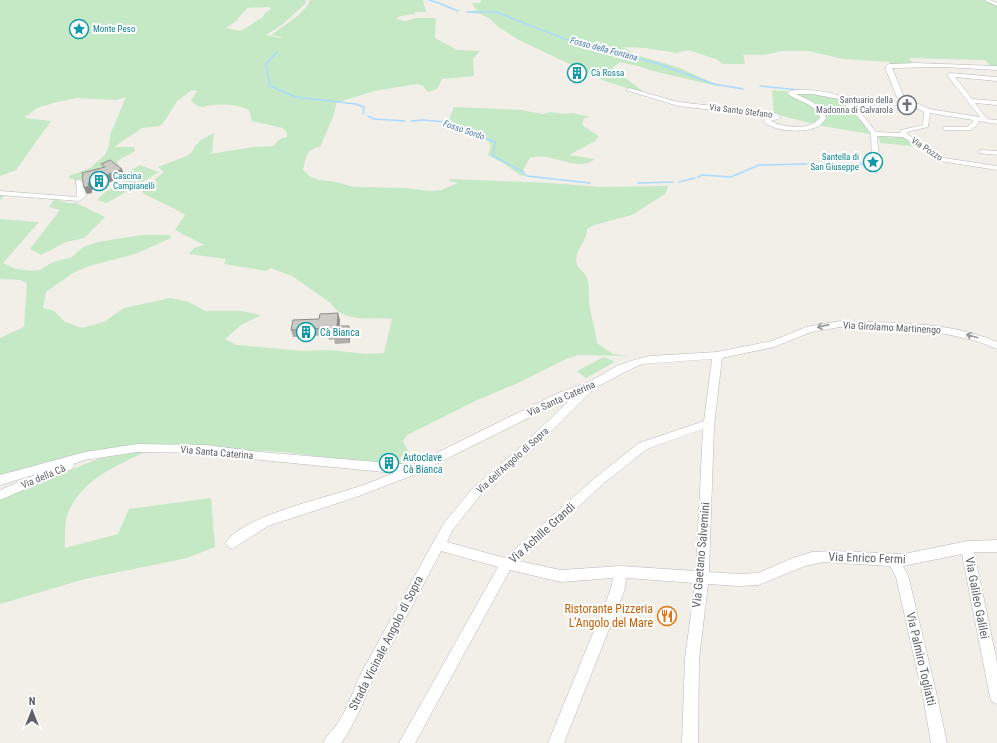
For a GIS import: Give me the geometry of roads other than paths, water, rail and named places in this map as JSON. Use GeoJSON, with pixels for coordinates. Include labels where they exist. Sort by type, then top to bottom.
{"type":"FeatureCollection","features":[{"type":"Feature","properties":{"kind":"street"},"geometry":{"type":"LineString","coordinates":[[986,0],[997,5]]}},
{"type":"Feature","properties":{"kind":"street"},"geometry":{"type":"LineString","coordinates":[[945,64],[997,68]]}},
{"type":"Feature","properties":{"kind":"street"},"geometry":{"type":"LineString","coordinates":[[899,96],[900,95],[889,70],[889,66],[953,65]]}},
{"type":"Feature","properties":{"kind":"street"},"geometry":{"type":"LineString","coordinates":[[986,121],[950,75],[997,79]]}},
{"type":"Feature","properties":{"kind":"street","name":"Via Santo Stefano"},"geometry":{"type":"LineString","coordinates":[[629,90],[678,104],[776,115],[779,117],[767,120],[767,122],[774,126],[790,127],[814,126],[819,123],[823,116],[816,108],[790,94],[790,92],[822,93],[841,98],[863,119],[874,134]]}},
{"type":"Feature","properties":{"kind":"street"},"geometry":{"type":"LineString","coordinates":[[891,94],[920,105],[927,110],[997,122]]}},
{"type":"Feature","properties":{"kind":"street"},"geometry":{"type":"LineString","coordinates":[[971,101],[997,103]]}},
{"type":"Feature","properties":{"kind":"street","name":"Via Pozzo"},"geometry":{"type":"LineString","coordinates":[[904,135],[903,131],[906,129],[926,126],[927,110]]}},
{"type":"Feature","properties":{"kind":"street"},"geometry":{"type":"LineString","coordinates":[[945,128],[970,129],[976,119]]}},
{"type":"Feature","properties":{"kind":"street"},"geometry":{"type":"LineString","coordinates":[[874,134],[875,163]]}},
{"type":"Feature","properties":{"kind":"street","name":"Via Pozzo"},"geometry":{"type":"LineString","coordinates":[[874,134],[904,135],[942,160],[997,168]]}},
{"type":"Feature","properties":{"kind":"street"},"geometry":{"type":"LineString","coordinates":[[981,152],[997,153]]}},
{"type":"Feature","properties":{"kind":"street"},"geometry":{"type":"LineString","coordinates":[[0,192],[79,199],[82,196],[79,182]]}},
{"type":"Feature","properties":{"kind":"street","name":"Via Girolamo Martinengo"},"geometry":{"type":"LineString","coordinates":[[717,355],[774,344],[808,329],[828,324],[901,326],[946,331],[973,337],[997,346]]}},
{"type":"Feature","properties":{"kind":"street"},"geometry":{"type":"LineString","coordinates":[[698,355],[710,360],[716,366]]}},
{"type":"Feature","properties":{"kind":"street","name":"Via Santa Caterina"},"geometry":{"type":"LineString","coordinates":[[232,543],[248,530],[264,522],[355,492],[414,470],[562,396],[593,385],[640,361],[666,357],[717,355]]}},
{"type":"Feature","properties":{"kind":"street","name":"Via Gaetano Salvemini"},"geometry":{"type":"LineString","coordinates":[[690,743],[692,659],[702,577],[709,426],[717,355]]}},
{"type":"Feature","properties":{"kind":"street","name":"Via dell'Angolo di Sopra"},"geometry":{"type":"LineString","coordinates":[[442,543],[443,536],[448,527],[477,491],[527,448],[593,385]]}},
{"type":"Feature","properties":{"kind":"street","name":"Via Achille Grandi"},"geometry":{"type":"LineString","coordinates":[[407,743],[507,564],[599,481],[643,446],[702,425],[709,426]]}},
{"type":"Feature","properties":{"kind":"street","name":"Via Santa Caterina"},"geometry":{"type":"LineString","coordinates":[[0,480],[85,456],[137,448],[205,449],[308,461],[414,470]]}},
{"type":"Feature","properties":{"kind":"street","name":"Via della Cà"},"geometry":{"type":"LineString","coordinates":[[0,495],[72,464],[85,456]]}},
{"type":"Feature","properties":{"kind":"street","name":"Via Enrico Fermi"},"geometry":{"type":"LineString","coordinates":[[442,543],[444,547],[507,564],[561,576],[620,572],[739,580],[757,579],[810,558],[833,555],[899,560],[919,558],[967,547],[997,546]]}},
{"type":"Feature","properties":{"kind":"street","name":"Strada Vicinale Angolo di Sopra"},"geometry":{"type":"LineString","coordinates":[[331,743],[343,728],[355,705],[364,682],[432,555],[436,548],[442,543]]}},
{"type":"Feature","properties":{"kind":"street","name":"Via Galileo Galilei"},"geometry":{"type":"LineString","coordinates":[[967,547],[997,697]]}},
{"type":"Feature","properties":{"kind":"street","name":"Via Palmiro Togliatti"},"geometry":{"type":"LineString","coordinates":[[899,560],[930,696],[938,743]]}},
{"type":"Feature","properties":{"kind":"street"},"geometry":{"type":"LineString","coordinates":[[556,743],[618,589],[620,572]]}},
{"type":"Feature","properties":{"kind":"waterway"},"geometry":{"type":"LineString","coordinates":[[429,0],[435,2]]}},
{"type":"Feature","properties":{"kind":"waterway"},"geometry":{"type":"LineString","coordinates":[[436,2],[458,11]]}},
{"type":"Feature","properties":{"kind":"waterway","name":"Fosso della Fontana"},"geometry":{"type":"LineString","coordinates":[[467,12],[496,12],[578,44],[656,63],[714,84],[743,89]]}},
{"type":"Feature","properties":{"kind":"waterway","name":"Fosso Sordo"},"geometry":{"type":"LineString","coordinates":[[277,52],[266,64],[270,86],[296,97],[356,104],[364,107],[363,114]]}},
{"type":"Feature","properties":{"kind":"waterway","name":"Fosso della Fontana"},"geometry":{"type":"LineString","coordinates":[[760,86],[799,90]]}},
{"type":"Feature","properties":{"kind":"waterway","name":"Fosso Sordo"},"geometry":{"type":"LineString","coordinates":[[368,116],[374,119],[405,121]]}},
{"type":"Feature","properties":{"kind":"waterway","name":"Fosso Sordo"},"geometry":{"type":"LineString","coordinates":[[411,121],[423,120],[446,122],[447,125],[469,131],[495,142],[493,156],[520,170],[527,176],[590,183]]}},
{"type":"Feature","properties":{"kind":"waterway","name":"Fosso Sordo"},"geometry":{"type":"LineString","coordinates":[[698,177],[702,175],[731,177],[759,165],[807,164]]}},
{"type":"Feature","properties":{"kind":"waterway","name":"Fosso Sordo"},"geometry":{"type":"LineString","coordinates":[[824,164],[873,164]]}},
{"type":"Feature","properties":{"kind":"waterway","name":"Fosso Sordo"},"geometry":{"type":"LineString","coordinates":[[679,182],[695,178]]}},
{"type":"Feature","properties":{"kind":"waterway","name":"Fosso Sordo"},"geometry":{"type":"LineString","coordinates":[[638,183],[673,182]]}},
{"type":"Feature","properties":{"kind":"place","name":"Monte Peso"},"geometry":{"type":"Point","coordinates":[79,29]}},
{"type":"Feature","properties":{"kind":"place","name":"Cà Rossa"},"geometry":{"type":"Point","coordinates":[577,73]}},
{"type":"Feature","properties":{"kind":"place","name":"Santuario della Madonna di Calvarola"},"geometry":{"type":"Point","coordinates":[907,105]}},
{"type":"Feature","properties":{"kind":"place","name":"Santella di San Giuseppe"},"geometry":{"type":"Point","coordinates":[873,162]}},
{"type":"Feature","properties":{"kind":"place","name":"Cascina Campianelli"},"geometry":{"type":"Point","coordinates":[99,181]}},
{"type":"Feature","properties":{"kind":"place","name":"Cà Bianca"},"geometry":{"type":"Point","coordinates":[306,332]}},
{"type":"Feature","properties":{"kind":"place","name":"Autoclave Cà Bianca"},"geometry":{"type":"Point","coordinates":[389,463]}},
{"type":"Feature","properties":{"kind":"place","name":"Ristorante Pizzeria L'Angolo del Mare"},"geometry":{"type":"Point","coordinates":[667,616]}}]}
